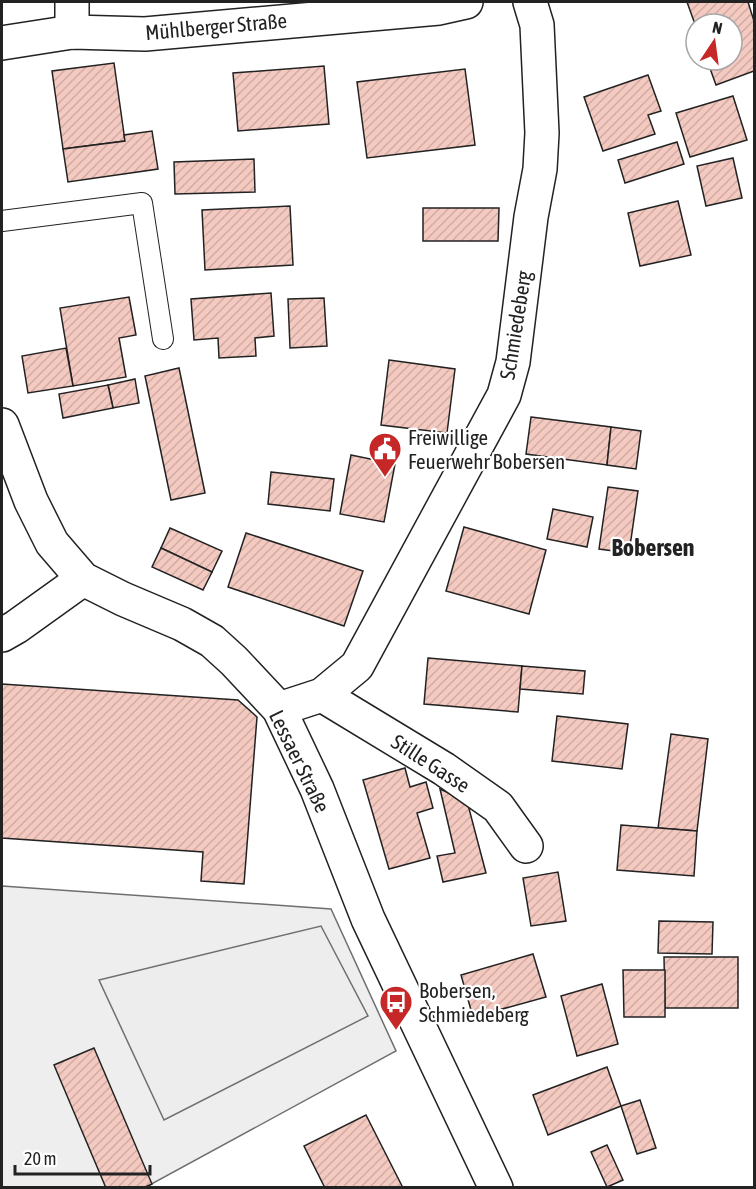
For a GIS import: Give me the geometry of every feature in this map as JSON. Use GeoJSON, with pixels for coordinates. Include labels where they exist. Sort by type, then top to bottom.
{"type":"FeatureCollection","features":[{"type":"Feature","properties":{"kind":"street","name":"Mühlberger Straße"},"geometry":{"type":"LineString","coordinates":[[2,43],[72,17],[156,33],[439,8],[466,2]]}},
{"type":"Feature","properties":{"kind":"street","name":"Schmiedeberg"},"geometry":{"type":"LineString","coordinates":[[279,709],[322,695],[357,666],[504,395],[513,362],[541,151],[537,25],[530,2]]}},
{"type":"Feature","properties":{"kind":"street","name":"Lessaer Straße"},"geometry":{"type":"LineString","coordinates":[[2,425],[31,501],[52,543],[83,579],[182,624],[212,641],[279,709],[317,789],[368,919],[496,1188]]}},
{"type":"Feature","properties":{"kind":"street"},"geometry":{"type":"LineString","coordinates":[[2,635],[83,579]]}},
{"type":"Feature","properties":{"kind":"street","name":"Stille Gasse"},"geometry":{"type":"LineString","coordinates":[[322,695],[444,769],[498,807],[526,846]]}},
{"type":"Feature","properties":{"kind":"lane"},"geometry":{"type":"LineString","coordinates":[[2,221],[142,203],[163,339]]}},
{"type":"Feature","properties":{"kind":"shaded area"},"geometry":{"type":"Polygon","coordinates":[[[2,886],[331,909],[396,1051],[146,1187],[2,1187],[2,886]]]}},
{"type":"Feature","properties":{"kind":"shaded area"},"geometry":{"type":"Polygon","coordinates":[[[321,926],[368,1016],[164,1120],[99,980],[321,926]]]}},
{"type":"Feature","properties":{"kind":"building"},"geometry":{"type":"Polygon","coordinates":[[[687,2],[748,2],[754,21],[754,71],[716,85],[711,72],[744,72],[744,12],[691,12],[687,2]]]}},
{"type":"Feature","properties":{"kind":"building"},"geometry":{"type":"Polygon","coordinates":[[[114,63],[125,141],[63,149],[52,71],[114,63]]]}},
{"type":"Feature","properties":{"kind":"building"},"geometry":{"type":"Polygon","coordinates":[[[324,66],[329,124],[238,131],[233,73],[324,66]]]}},
{"type":"Feature","properties":{"kind":"building"},"geometry":{"type":"Polygon","coordinates":[[[465,69],[475,145],[367,158],[357,82],[465,69]]]}},
{"type":"Feature","properties":{"kind":"building"},"geometry":{"type":"Polygon","coordinates":[[[648,75],[661,111],[648,115],[655,134],[603,151],[584,97],[648,75]]]}},
{"type":"Feature","properties":{"kind":"building"},"geometry":{"type":"Polygon","coordinates":[[[733,96],[747,140],[690,157],[676,113],[733,96]]]}},
{"type":"Feature","properties":{"kind":"building"},"geometry":{"type":"Polygon","coordinates":[[[152,131],[158,169],[68,182],[63,149],[125,141],[124,135],[152,131]]]}},
{"type":"Feature","properties":{"kind":"building"},"geometry":{"type":"Polygon","coordinates":[[[677,142],[684,164],[625,183],[618,160],[677,142]]]}},
{"type":"Feature","properties":{"kind":"building"},"geometry":{"type":"Polygon","coordinates":[[[733,158],[742,198],[706,206],[697,166],[733,158]]]}},
{"type":"Feature","properties":{"kind":"building"},"geometry":{"type":"Polygon","coordinates":[[[254,159],[255,192],[175,194],[174,162],[254,159]]]}},
{"type":"Feature","properties":{"kind":"building"},"geometry":{"type":"Polygon","coordinates":[[[678,201],[691,255],[640,266],[628,213],[678,201]]]}},
{"type":"Feature","properties":{"kind":"building"},"geometry":{"type":"Polygon","coordinates":[[[290,206],[293,265],[205,270],[202,210],[290,206]]]}},
{"type":"Feature","properties":{"kind":"building"},"geometry":{"type":"Polygon","coordinates":[[[423,208],[499,208],[498,241],[423,241],[423,208]]]}},
{"type":"Feature","properties":{"kind":"building"},"geometry":{"type":"Polygon","coordinates":[[[271,293],[274,336],[255,338],[256,356],[219,358],[218,338],[194,340],[191,299],[271,293]]]}},
{"type":"Feature","properties":{"kind":"building"},"geometry":{"type":"Polygon","coordinates":[[[129,297],[136,335],[119,338],[126,377],[73,386],[60,308],[129,297]]]}},
{"type":"Feature","properties":{"kind":"building"},"geometry":{"type":"Polygon","coordinates":[[[324,298],[327,346],[290,348],[288,299],[324,298]]]}},
{"type":"Feature","properties":{"kind":"building"},"geometry":{"type":"Polygon","coordinates":[[[66,348],[73,386],[28,393],[22,356],[66,348]]]}},
{"type":"Feature","properties":{"kind":"building"},"geometry":{"type":"Polygon","coordinates":[[[389,360],[455,369],[447,433],[381,425],[389,360]]]}},
{"type":"Feature","properties":{"kind":"building"},"geometry":{"type":"Polygon","coordinates":[[[179,368],[205,493],[171,500],[145,376],[179,368]]]}},
{"type":"Feature","properties":{"kind":"building"},"geometry":{"type":"Polygon","coordinates":[[[135,379],[139,403],[113,408],[108,385],[135,379]]]}},
{"type":"Feature","properties":{"kind":"building"},"geometry":{"type":"Polygon","coordinates":[[[108,385],[113,408],[63,418],[59,394],[108,385]]]}},
{"type":"Feature","properties":{"kind":"building"},"geometry":{"type":"Polygon","coordinates":[[[531,417],[611,427],[607,465],[526,454],[531,417]]]}},
{"type":"Feature","properties":{"kind":"building"},"geometry":{"type":"Polygon","coordinates":[[[611,427],[641,431],[636,469],[607,465],[611,427]]]}},
{"type":"Feature","properties":{"kind":"building"},"geometry":{"type":"Polygon","coordinates":[[[351,455],[395,464],[384,522],[340,514],[351,455]]]}},
{"type":"Feature","properties":{"kind":"building"},"geometry":{"type":"Polygon","coordinates":[[[271,472],[334,479],[330,511],[268,504],[271,472]]]}},
{"type":"Feature","properties":{"kind":"building"},"geometry":{"type":"Polygon","coordinates":[[[608,487],[638,491],[629,553],[599,549],[608,487]]]}},
{"type":"Feature","properties":{"kind":"building"},"geometry":{"type":"Polygon","coordinates":[[[553,509],[593,517],[587,547],[547,539],[553,509]]]}},
{"type":"Feature","properties":{"kind":"building"},"geometry":{"type":"Polygon","coordinates":[[[464,527],[546,550],[529,614],[446,591],[464,527]]]}},
{"type":"Feature","properties":{"kind":"building"},"geometry":{"type":"Polygon","coordinates":[[[170,528],[222,551],[212,572],[161,548],[170,528]]]}},
{"type":"Feature","properties":{"kind":"building"},"geometry":{"type":"Polygon","coordinates":[[[246,533],[363,571],[344,626],[228,587],[246,533]]]}},
{"type":"Feature","properties":{"kind":"building"},"geometry":{"type":"Polygon","coordinates":[[[161,548],[212,572],[203,590],[152,567],[161,548]]]}},
{"type":"Feature","properties":{"kind":"building"},"geometry":{"type":"Polygon","coordinates":[[[428,658],[522,666],[518,712],[424,704],[428,658]]]}},
{"type":"Feature","properties":{"kind":"building"},"geometry":{"type":"Polygon","coordinates":[[[522,666],[585,671],[583,694],[520,689],[522,666]]]}},
{"type":"Feature","properties":{"kind":"building"},"geometry":{"type":"Polygon","coordinates":[[[2,684],[238,700],[257,717],[244,884],[201,881],[203,852],[2,838],[2,684]]]}},
{"type":"Feature","properties":{"kind":"building"},"geometry":{"type":"Polygon","coordinates":[[[557,716],[628,724],[622,769],[552,761],[557,716]]]}},
{"type":"Feature","properties":{"kind":"building"},"geometry":{"type":"Polygon","coordinates":[[[671,734],[708,739],[697,831],[658,828],[671,734]]]}},
{"type":"Feature","properties":{"kind":"building"},"geometry":{"type":"Polygon","coordinates":[[[405,768],[410,787],[426,782],[433,808],[417,813],[430,858],[389,869],[363,780],[405,768]]]}},
{"type":"Feature","properties":{"kind":"building"},"geometry":{"type":"Polygon","coordinates":[[[440,789],[467,801],[486,873],[443,882],[437,856],[455,853],[440,789]]]}},
{"type":"Feature","properties":{"kind":"building"},"geometry":{"type":"Polygon","coordinates":[[[621,825],[697,831],[694,876],[617,870],[621,825]]]}},
{"type":"Feature","properties":{"kind":"building"},"geometry":{"type":"Polygon","coordinates":[[[558,872],[566,921],[531,926],[523,878],[558,872]]]}},
{"type":"Feature","properties":{"kind":"building"},"geometry":{"type":"Polygon","coordinates":[[[659,921],[713,922],[712,954],[658,953],[659,921]]]}},
{"type":"Feature","properties":{"kind":"building"},"geometry":{"type":"Polygon","coordinates":[[[533,954],[546,997],[473,1017],[461,975],[533,954]]]}},
{"type":"Feature","properties":{"kind":"building"},"geometry":{"type":"Polygon","coordinates":[[[664,957],[738,957],[738,1008],[665,1008],[664,957]]]}},
{"type":"Feature","properties":{"kind":"building"},"geometry":{"type":"Polygon","coordinates":[[[623,970],[665,970],[665,1017],[624,1017],[623,970]]]}},
{"type":"Feature","properties":{"kind":"building"},"geometry":{"type":"Polygon","coordinates":[[[602,984],[618,1044],[577,1056],[561,996],[602,984]]]}},
{"type":"Feature","properties":{"kind":"building"},"geometry":{"type":"Polygon","coordinates":[[[94,1048],[152,1184],[143,1188],[106,1188],[54,1065],[94,1048]]]}},
{"type":"Feature","properties":{"kind":"building"},"geometry":{"type":"Polygon","coordinates":[[[607,1067],[621,1106],[548,1135],[533,1095],[607,1067]]]}},
{"type":"Feature","properties":{"kind":"building"},"geometry":{"type":"Polygon","coordinates":[[[640,1100],[656,1148],[637,1154],[621,1106],[640,1100]]]}},
{"type":"Feature","properties":{"kind":"building"},"geometry":{"type":"Polygon","coordinates":[[[366,1115],[403,1188],[325,1188],[304,1146],[366,1115]]]}},
{"type":"Feature","properties":{"kind":"building"},"geometry":{"type":"Polygon","coordinates":[[[607,1145],[623,1180],[607,1187],[591,1152],[607,1145]]]}},
{"type":"Feature","properties":{"kind":"place","name":"Freiwillige Feuerwehr Bobersen"},"geometry":{"type":"Point","coordinates":[385,478]}},
{"type":"Feature","properties":{"kind":"place","name":"Bobersen, Schmiedeberg"},"geometry":{"type":"Point","coordinates":[396,1031]}},
{"type":"Feature","properties":{"kind":"district","name":"Bobersen"},"geometry":{"type":"Point","coordinates":[653,547]}}]}
